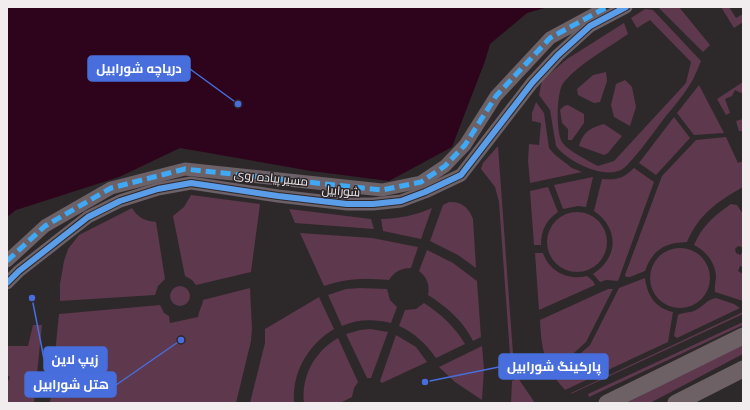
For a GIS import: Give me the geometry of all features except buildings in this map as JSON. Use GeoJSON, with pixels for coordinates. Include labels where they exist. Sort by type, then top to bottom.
{"type":"FeatureCollection","features":[{"type":"Feature","properties":{"kind":"main road"},"geometry":{"type":"LineString","coordinates":[[607,403],[743,336]]}},
{"type":"Feature","properties":{"kind":"main road"},"geometry":{"type":"LineString","coordinates":[[676,403],[743,369]]}},
{"type":"Feature","properties":{"kind":"street","name":"مسیر پیاده روی"},"geometry":{"type":"LineString","coordinates":[[7,261],[45,226],[111,188],[185,169],[382,190],[421,182],[445,166],[465,145],[496,96],[550,38],[607,7]]}},
{"type":"Feature","properties":{"kind":"street","name":"شورابیل"},"geometry":{"type":"LineString","coordinates":[[7,282],[88,217],[120,201],[158,189],[191,183],[278,196],[347,204],[373,204],[401,200],[425,192],[461,175],[532,83],[553,61],[590,26],[626,7]]}},
{"type":"Feature","properties":{"kind":"shaded area"},"geometry":{"type":"Polygon","coordinates":[[[7,7],[548,7],[527,13],[490,44],[452,147],[389,181],[311,171],[180,148],[119,177],[16,210],[7,217],[7,7]]]}},
{"type":"Feature","properties":{"kind":"shaded area"},"geometry":{"type":"Polygon","coordinates":[[[658,7],[679,7],[710,45],[703,52],[658,7]]]}},
{"type":"Feature","properties":{"kind":"shaded area"},"geometry":{"type":"Polygon","coordinates":[[[721,7],[729,7],[736,18],[743,14],[743,22],[734,28],[721,7]]]}},
{"type":"Feature","properties":{"kind":"shaded area"},"geometry":{"type":"Polygon","coordinates":[[[645,9],[653,10],[701,61],[686,90],[644,145],[625,167],[621,170],[613,172],[604,172],[576,163],[561,152],[556,146],[550,110],[539,95],[542,80],[567,59],[624,23],[628,34],[578,68],[564,82],[559,94],[558,121],[562,142],[579,156],[598,166],[614,161],[686,83],[691,62],[650,20],[637,28],[631,18],[645,9]]]}},
{"type":"Feature","properties":{"kind":"shaded area"},"geometry":{"type":"Polygon","coordinates":[[[606,72],[607,81],[600,102],[594,103],[578,95],[577,89],[593,75],[606,72]]]}},
{"type":"Feature","properties":{"kind":"shaded area"},"geometry":{"type":"Polygon","coordinates":[[[625,80],[632,87],[636,107],[630,126],[614,117],[611,105],[616,84],[625,80]]]}},
{"type":"Feature","properties":{"kind":"shaded area"},"geometry":{"type":"Polygon","coordinates":[[[743,82],[743,92],[741,93],[735,90],[732,96],[725,99],[730,113],[726,115],[717,99],[743,82]]]}},
{"type":"Feature","properties":{"kind":"shaded area"},"geometry":{"type":"Polygon","coordinates":[[[699,85],[724,133],[694,135],[677,113],[699,85]]]}},
{"type":"Feature","properties":{"kind":"shaded area"},"geometry":{"type":"Polygon","coordinates":[[[536,102],[544,113],[549,148],[554,154],[572,168],[582,172],[530,183],[528,161],[529,144],[539,145],[541,123],[532,121],[532,113],[536,102]]]}},
{"type":"Feature","properties":{"kind":"shaded area"},"geometry":{"type":"Polygon","coordinates":[[[568,105],[584,114],[584,123],[572,140],[568,140],[568,129],[562,123],[560,110],[564,106],[568,105]]]}},
{"type":"Feature","properties":{"kind":"shaded area"},"geometry":{"type":"Polygon","coordinates":[[[674,117],[690,138],[656,175],[639,163],[674,117]]]}},
{"type":"Feature","properties":{"kind":"shaded area"},"geometry":{"type":"Polygon","coordinates":[[[743,119],[743,131],[739,131],[736,121],[743,119]]]}},
{"type":"Feature","properties":{"kind":"shaded area"},"geometry":{"type":"Polygon","coordinates":[[[604,124],[622,136],[608,153],[604,155],[579,146],[583,137],[588,131],[604,124]]]}},
{"type":"Feature","properties":{"kind":"shaded area"},"geometry":{"type":"Polygon","coordinates":[[[726,137],[738,163],[743,161],[743,187],[725,198],[703,216],[687,242],[666,246],[656,252],[648,263],[645,271],[630,277],[626,277],[625,275],[662,176],[696,140],[726,137]]]}},
{"type":"Feature","properties":{"kind":"shaded area"},"geometry":{"type":"Polygon","coordinates":[[[498,146],[514,368],[511,369],[499,202],[495,187],[481,169],[483,163],[498,146]]]}},
{"type":"Feature","properties":{"kind":"shaded area"},"geometry":{"type":"Polygon","coordinates":[[[634,168],[654,182],[618,281],[606,280],[600,282],[593,274],[602,267],[608,259],[613,242],[612,234],[608,226],[594,211],[602,179],[620,178],[634,168]]]}},
{"type":"Feature","properties":{"kind":"shaded area"},"geometry":{"type":"Polygon","coordinates":[[[593,177],[586,207],[578,206],[563,209],[554,185],[593,177]]]}},
{"type":"Feature","properties":{"kind":"shaded area"},"geometry":{"type":"Polygon","coordinates":[[[548,187],[558,212],[547,222],[543,231],[541,245],[534,245],[530,191],[548,187]]]}},
{"type":"Feature","properties":{"kind":"shaded area"},"geometry":{"type":"Polygon","coordinates":[[[191,195],[260,204],[251,272],[196,285],[192,280],[185,276],[173,216],[184,207],[191,195]]]}},
{"type":"Feature","properties":{"kind":"shaded area"},"geometry":{"type":"Polygon","coordinates":[[[449,202],[458,203],[464,206],[473,219],[476,268],[458,255],[430,241],[443,205],[449,202]]]}},
{"type":"Feature","properties":{"kind":"shaded area"},"geometry":{"type":"Polygon","coordinates":[[[731,204],[737,205],[743,214],[743,249],[742,247],[738,246],[735,249],[736,253],[740,255],[743,252],[743,267],[740,266],[738,271],[743,274],[743,301],[715,292],[716,276],[714,266],[706,254],[694,245],[701,232],[710,222],[731,204]]]}},
{"type":"Feature","properties":{"kind":"shaded area"},"geometry":{"type":"Polygon","coordinates":[[[132,208],[142,218],[148,221],[156,222],[165,279],[158,286],[155,295],[60,301],[60,284],[64,261],[68,249],[79,235],[132,208]]]}},
{"type":"Feature","properties":{"kind":"shaded area"},"geometry":{"type":"Polygon","coordinates":[[[432,208],[421,239],[383,231],[381,219],[407,216],[432,208]]]}},
{"type":"Feature","properties":{"kind":"shaded area"},"geometry":{"type":"Polygon","coordinates":[[[289,209],[371,219],[374,229],[295,223],[289,209]]]}},
{"type":"Feature","properties":{"kind":"shaded area"},"geometry":{"type":"Polygon","coordinates":[[[577,212],[594,217],[602,225],[607,242],[602,259],[594,267],[577,272],[560,267],[552,259],[547,242],[552,225],[560,217],[577,212]]]}},
{"type":"Feature","properties":{"kind":"shaded area"},"geometry":{"type":"Polygon","coordinates":[[[300,233],[372,238],[418,247],[411,268],[398,271],[389,280],[356,279],[340,281],[324,286],[300,233]]]}},
{"type":"Feature","properties":{"kind":"shaded area"},"geometry":{"type":"Polygon","coordinates":[[[680,248],[696,253],[701,257],[705,262],[710,278],[705,294],[701,299],[696,303],[680,308],[664,303],[659,299],[655,294],[650,278],[655,262],[659,257],[664,253],[680,248]]]}},
{"type":"Feature","properties":{"kind":"shaded area"},"geometry":{"type":"Polygon","coordinates":[[[427,250],[453,263],[477,281],[481,337],[473,341],[454,315],[442,304],[428,295],[429,288],[427,282],[419,271],[427,250]]]}},
{"type":"Feature","properties":{"kind":"shaded area"},"geometry":{"type":"Polygon","coordinates":[[[535,253],[543,253],[550,265],[560,273],[573,277],[587,276],[595,285],[539,310],[535,253]]]}},
{"type":"Feature","properties":{"kind":"shaded area"},"geometry":{"type":"Polygon","coordinates":[[[645,278],[648,290],[653,300],[661,307],[673,312],[668,342],[565,390],[554,377],[590,345],[619,288],[645,278]]]}},
{"type":"Feature","properties":{"kind":"shaded area"},"geometry":{"type":"Polygon","coordinates":[[[180,286],[187,289],[190,296],[187,303],[180,306],[173,303],[170,296],[173,289],[180,286]]]}},
{"type":"Feature","properties":{"kind":"shaded area"},"geometry":{"type":"Polygon","coordinates":[[[250,288],[252,329],[251,341],[236,403],[50,403],[59,314],[160,305],[164,313],[169,316],[170,323],[198,317],[203,300],[250,288]]]}},
{"type":"Feature","properties":{"kind":"shaded area"},"geometry":{"type":"Polygon","coordinates":[[[346,289],[387,289],[390,300],[397,307],[391,323],[366,320],[342,326],[328,295],[346,289]]]}},
{"type":"Feature","properties":{"kind":"shaded area"},"geometry":{"type":"Polygon","coordinates":[[[608,289],[613,289],[586,342],[552,373],[544,354],[540,320],[608,289]]]}},
{"type":"Feature","properties":{"kind":"shaded area"},"geometry":{"type":"Polygon","coordinates":[[[319,297],[334,329],[316,343],[304,360],[296,381],[294,403],[250,403],[265,343],[265,329],[319,297]]]}},
{"type":"Feature","properties":{"kind":"shaded area"},"geometry":{"type":"Polygon","coordinates":[[[716,298],[734,304],[740,308],[677,338],[674,336],[678,315],[694,311],[710,300],[716,298]]]}},
{"type":"Feature","properties":{"kind":"shaded area"},"geometry":{"type":"Polygon","coordinates":[[[424,303],[447,321],[465,344],[436,358],[420,339],[399,326],[405,310],[416,309],[424,303]]]}},
{"type":"Feature","properties":{"kind":"shaded area"},"geometry":{"type":"Polygon","coordinates":[[[743,312],[743,314],[571,394],[571,393],[743,312]]]}},
{"type":"Feature","properties":{"kind":"shaded area"},"geometry":{"type":"Polygon","coordinates":[[[743,322],[743,325],[589,397],[588,394],[743,322]]]}},
{"type":"Feature","properties":{"kind":"shaded area"},"geometry":{"type":"Polygon","coordinates":[[[33,325],[42,325],[34,403],[7,403],[7,383],[10,377],[7,375],[7,346],[28,346],[33,325]]]}},
{"type":"Feature","properties":{"kind":"shaded area"},"geometry":{"type":"Polygon","coordinates":[[[370,329],[388,332],[371,378],[367,378],[346,334],[370,329]]]}},
{"type":"Feature","properties":{"kind":"shaded area"},"geometry":{"type":"Polygon","coordinates":[[[396,335],[416,347],[427,362],[382,383],[380,381],[396,335]]]}},
{"type":"Feature","properties":{"kind":"shaded area"},"geometry":{"type":"Polygon","coordinates":[[[338,338],[358,382],[354,388],[352,397],[340,403],[304,403],[305,383],[311,365],[316,357],[330,343],[338,338]]]}},
{"type":"Feature","properties":{"kind":"shaded area"},"geometry":{"type":"Polygon","coordinates":[[[743,343],[743,354],[650,403],[627,403],[743,343]]]}},
{"type":"Feature","properties":{"kind":"shaded area"},"geometry":{"type":"Polygon","coordinates":[[[482,346],[484,369],[482,400],[455,382],[439,367],[482,346]]]}},
{"type":"Feature","properties":{"kind":"shaded area"},"geometry":{"type":"Polygon","coordinates":[[[518,378],[535,403],[511,403],[512,381],[518,378]]]}},
{"type":"Feature","properties":{"kind":"marked path"},"geometry":{"type":"LineString","coordinates":[[7,261],[45,226],[111,188],[185,169],[382,190],[421,182],[445,166],[465,145],[496,96],[550,38],[607,7]]}},
{"type":"Feature","properties":{"kind":"cycle path"},"geometry":{"type":"LineString","coordinates":[[7,283],[19,271],[88,217],[120,201],[158,189],[191,183],[278,196],[347,204],[373,204],[401,201],[425,192],[461,175],[532,83],[558,55],[590,26],[626,7]]}},
{"type":"Feature","properties":{"kind":"place","name":"دریاچه شورابیل"},"geometry":{"type":"Point","coordinates":[238,104]}},
{"type":"Feature","properties":{"kind":"place","name":"زیپ لاین"},"geometry":{"type":"Point","coordinates":[32,298]}},
{"type":"Feature","properties":{"kind":"place","name":"هتل شورابیل"},"geometry":{"type":"Point","coordinates":[181,340]}},
{"type":"Feature","properties":{"kind":"place","name":"پارکینگ شورابیل"},"geometry":{"type":"Point","coordinates":[425,382]}}]}
